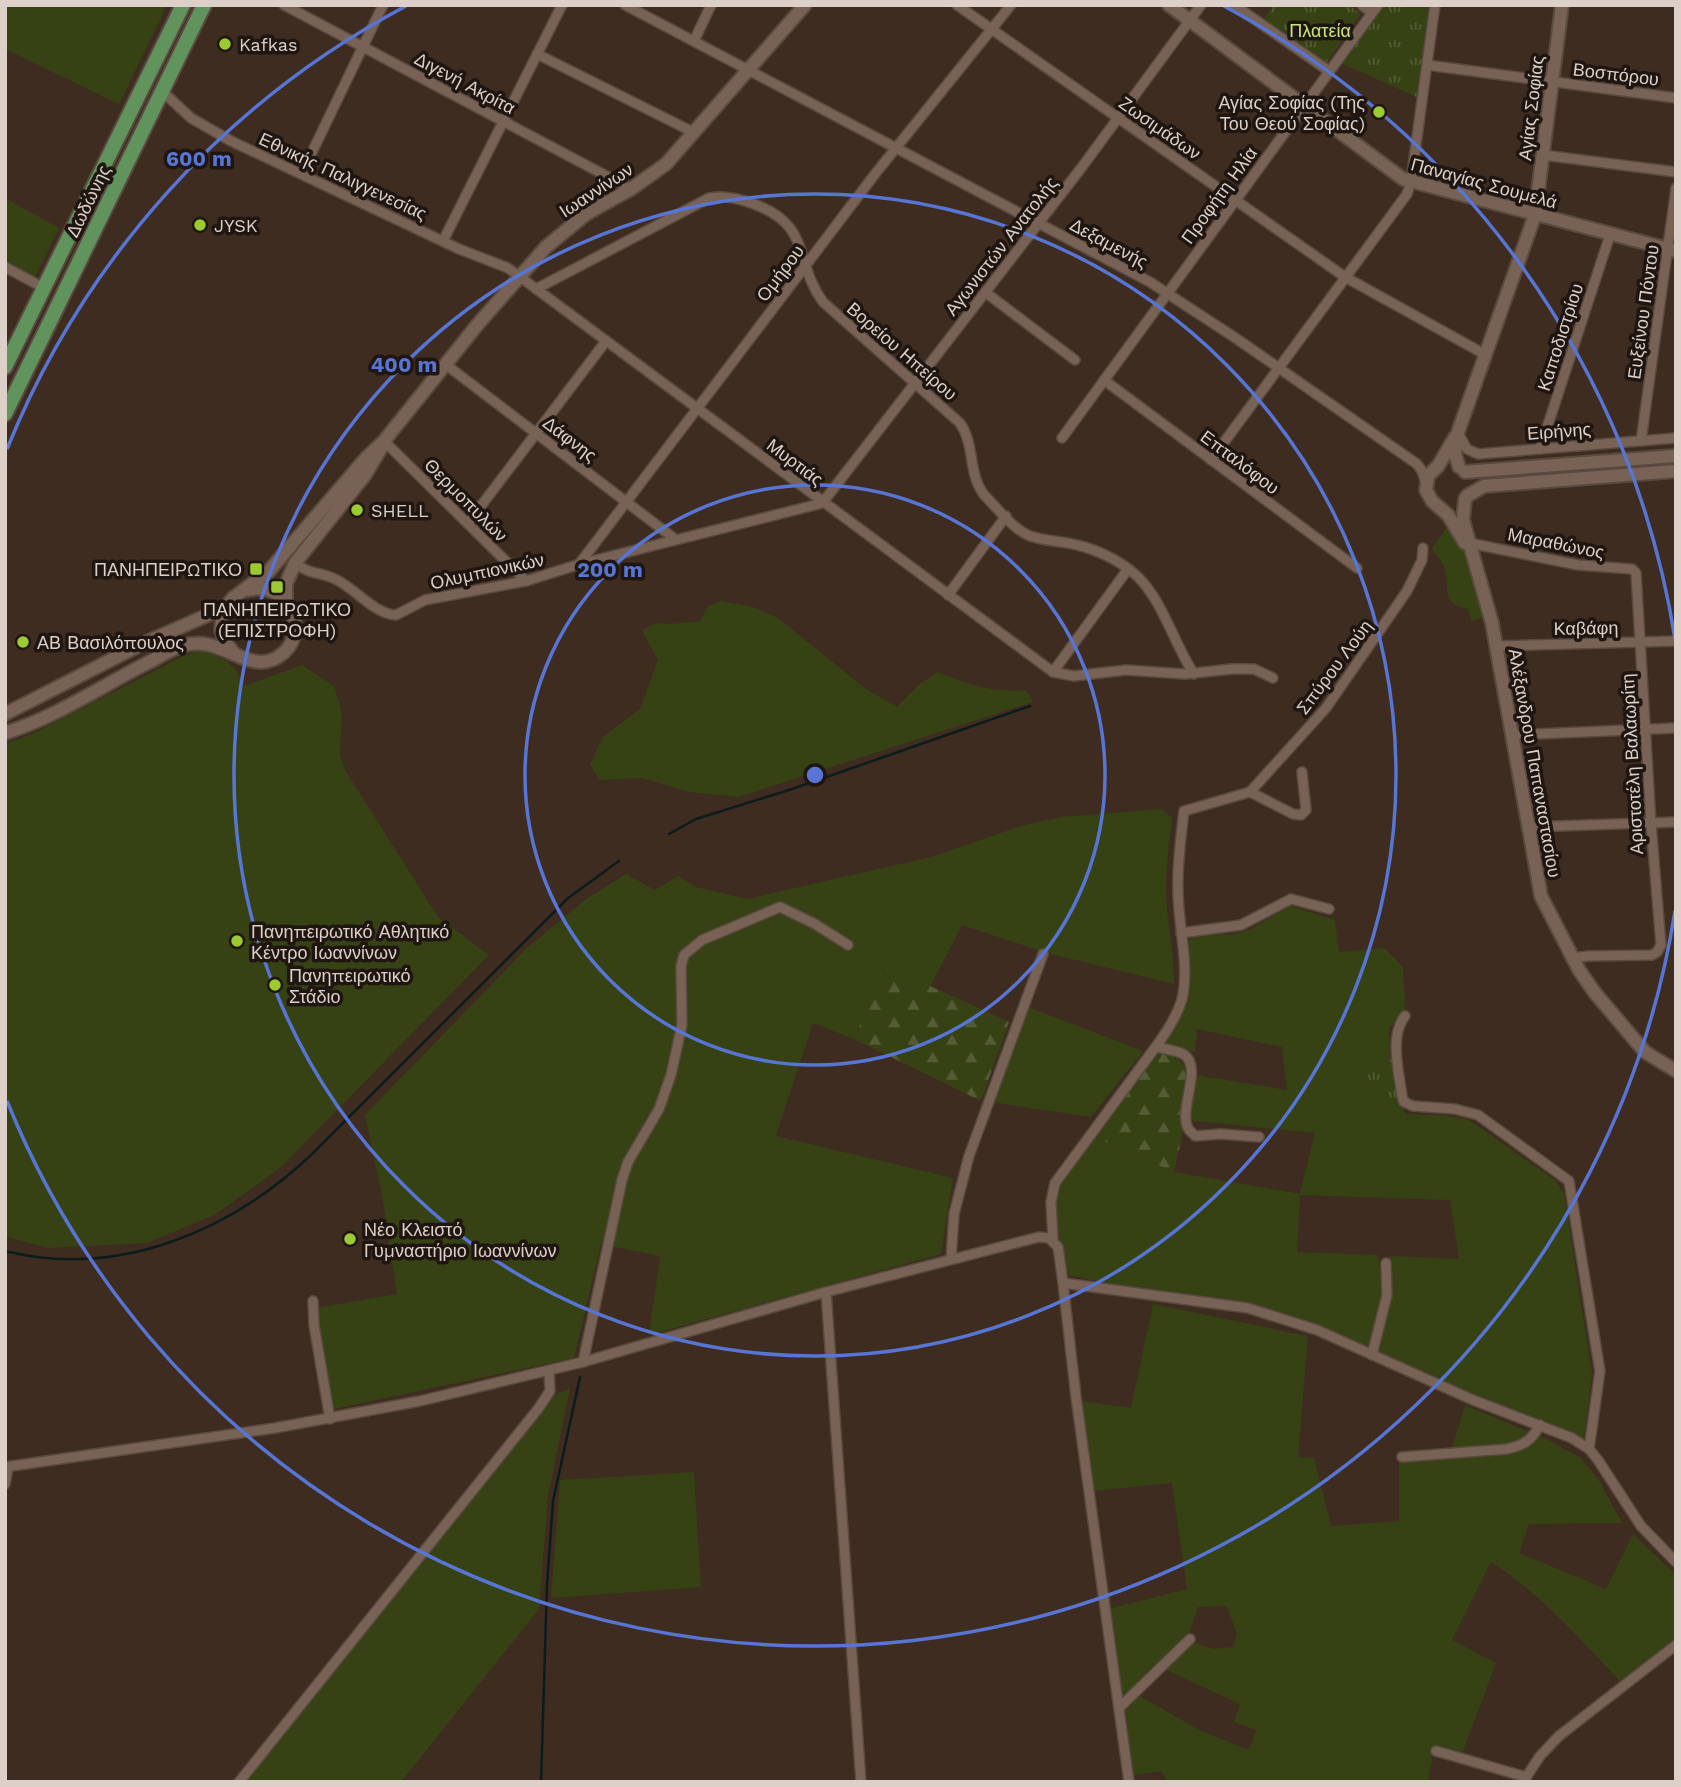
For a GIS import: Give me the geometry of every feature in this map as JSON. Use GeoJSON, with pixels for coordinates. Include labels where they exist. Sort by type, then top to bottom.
{"type":"FeatureCollection","features":[{"type":"Feature","properties":{"kind":"main road","name":"Δωδώνης"},"geometry":{"type":"LineString","coordinates":[[7,359],[183,5]]}},
{"type":"Feature","properties":{"kind":"main road","name":"Δωδώνης"},"geometry":{"type":"LineString","coordinates":[[5,414],[204,5]]}},
{"type":"Feature","properties":{"kind":"street","name":"Διγενή Ακρίτα"},"geometry":{"type":"LineString","coordinates":[[284,5],[631,188]]}},
{"type":"Feature","properties":{"kind":"street"},"geometry":{"type":"LineString","coordinates":[[302,173],[383,5]]}},
{"type":"Feature","properties":{"kind":"street"},"geometry":{"type":"LineString","coordinates":[[443,241],[562,5]]}},
{"type":"Feature","properties":{"kind":"street","name":"Δεξαμενής"},"geometry":{"type":"LineString","coordinates":[[625,5],[1167,293],[1417,464],[1426,483]]}},
{"type":"Feature","properties":{"kind":"street"},"geometry":{"type":"LineString","coordinates":[[694,41],[711,5]]}},
{"type":"Feature","properties":{"kind":"street","name":"Ιωαννίνων"},"geometry":{"type":"LineString","coordinates":[[384,441],[519,276],[568,227],[666,164],[805,5]]}},
{"type":"Feature","properties":{"kind":"street","name":"Ζωσιμάδων"},"geometry":{"type":"LineString","coordinates":[[957,5],[1345,277],[1486,355]]}},
{"type":"Feature","properties":{"kind":"street","name":"Ομήρου"},"geometry":{"type":"LineString","coordinates":[[580,564],[806,264],[1011,5]]}},
{"type":"Feature","properties":{"kind":"street","name":"Παναγίας Σουμελά"},"geometry":{"type":"LineString","coordinates":[[1169,5],[1395,174],[1410,181],[1671,250]]}},
{"type":"Feature","properties":{"kind":"street","name":"Αγωνιστών Ανατολής"},"geometry":{"type":"LineString","coordinates":[[822,502],[1038,224],[1201,5]]}},
{"type":"Feature","properties":{"kind":"street"},"geometry":{"type":"LineString","coordinates":[[1234,5],[1329,71]]}},
{"type":"Feature","properties":{"kind":"street"},"geometry":{"type":"LineString","coordinates":[[1362,5],[1375,9]]}},
{"type":"Feature","properties":{"kind":"street"},"geometry":{"type":"LineString","coordinates":[[1211,460],[1406,194],[1435,5]]}},
{"type":"Feature","properties":{"kind":"street","name":"Αγίας Σοφίας"},"geometry":{"type":"LineString","coordinates":[[1535,215],[1562,5]]}},
{"type":"Feature","properties":{"kind":"street","name":"Προφήτη Ηλία"},"geometry":{"type":"LineString","coordinates":[[1062,438],[1375,9]]}},
{"type":"Feature","properties":{"kind":"street"},"geometry":{"type":"LineString","coordinates":[[537,54],[695,133]]}},
{"type":"Feature","properties":{"kind":"street","name":"Βοσπόρου"},"geometry":{"type":"LineString","coordinates":[[1427,65],[1676,98]]}},
{"type":"Feature","properties":{"kind":"street","name":"Εθνικής Παλιγγενεσίας"},"geometry":{"type":"LineString","coordinates":[[162,91],[185,113],[210,130],[443,241],[499,264],[519,276]]}},
{"type":"Feature","properties":{"kind":"street"},"geometry":{"type":"LineString","coordinates":[[1543,155],[1676,172]]}},
{"type":"Feature","properties":{"kind":"street","name":"Ευξείνου Πόντου"},"geometry":{"type":"LineString","coordinates":[[1642,441],[1671,250],[1676,188]]}},
{"type":"Feature","properties":{"kind":"street","name":"Βορείου Ηπείρου"},"geometry":{"type":"LineString","coordinates":[[536,289],[703,201],[716,197],[752,203],[780,217],[799,241],[808,278],[823,302],[964,428],[969,439],[976,482],[982,492],[1028,535],[1103,554],[1140,579],[1194,674]]}},
{"type":"Feature","properties":{"kind":"street"},"geometry":{"type":"LineString","coordinates":[[1471,549],[1448,515],[1429,497],[1426,483],[1458,432],[1535,215]]}},
{"type":"Feature","properties":{"kind":"street","name":"Καποδιστρίου"},"geometry":{"type":"LineString","coordinates":[[1540,449],[1610,235]]}},
{"type":"Feature","properties":{"kind":"street"},"geometry":{"type":"LineString","coordinates":[[5,267],[44,288]]}},
{"type":"Feature","properties":{"kind":"street","name":"Μυρτιάς"},"geometry":{"type":"LineString","coordinates":[[519,276],[1053,672]]}},
{"type":"Feature","properties":{"kind":"street"},"geometry":{"type":"LineString","coordinates":[[985,292],[1075,360]]}},
{"type":"Feature","properties":{"kind":"street"},"geometry":{"type":"LineString","coordinates":[[468,523],[606,341]]}},
{"type":"Feature","properties":{"kind":"street","name":"Δάφνης"},"geometry":{"type":"LineString","coordinates":[[445,364],[675,539]]}},
{"type":"Feature","properties":{"kind":"street","name":"Επταλόφου"},"geometry":{"type":"LineString","coordinates":[[1104,380],[1357,568]]}},
{"type":"Feature","properties":{"kind":"street"},"geometry":{"type":"LineString","coordinates":[[1458,432],[1455,454],[1470,485],[1466,498]]}},
{"type":"Feature","properties":{"kind":"street","name":"Ειρήνης"},"geometry":{"type":"LineString","coordinates":[[1458,432],[1467,449],[1478,454],[1676,439]]}},
{"type":"Feature","properties":{"kind":"street"},"geometry":{"type":"LineString","coordinates":[[286,600],[286,584],[295,563],[370,469],[384,441]]}},
{"type":"Feature","properties":{"kind":"street"},"geometry":{"type":"LineString","coordinates":[[233,652],[225,642],[221,630],[226,607],[233,598],[269,571],[367,457],[384,441]]}},
{"type":"Feature","properties":{"kind":"street","name":"Θερμοπυλών"},"geometry":{"type":"LineString","coordinates":[[384,441],[526,581]]}},
{"type":"Feature","properties":{"kind":"street"},"geometry":{"type":"LineString","coordinates":[[1438,466],[1445,464],[1462,469],[1676,456]]}},
{"type":"Feature","properties":{"kind":"street"},"geometry":{"type":"LineString","coordinates":[[1440,506],[1453,507],[1484,486],[1676,471]]}},
{"type":"Feature","properties":{"kind":"street","name":"Αλέξανδρου Παπαναστασίου"},"geometry":{"type":"LineString","coordinates":[[1466,498],[1462,513],[1486,598],[1496,646],[1541,896],[1572,958],[1590,986],[1645,1052],[1676,1071]]}},
{"type":"Feature","properties":{"kind":"street","name":"Ολυμπιονικών"},"geometry":{"type":"LineString","coordinates":[[295,563],[313,574],[334,578],[383,612],[393,615],[434,598],[526,581],[580,564],[822,502]]}},
{"type":"Feature","properties":{"kind":"street"},"geometry":{"type":"LineString","coordinates":[[948,596],[1006,516]]}},
{"type":"Feature","properties":{"kind":"street","name":"Σπύρου Λούη"},"geometry":{"type":"LineString","coordinates":[[1250,793],[1326,708],[1407,591],[1422,560],[1423,548]]}},
{"type":"Feature","properties":{"kind":"street","name":"Μαραθώνος"},"geometry":{"type":"LineString","coordinates":[[1471,549],[1578,565],[1632,569],[1636,573]]}},
{"type":"Feature","properties":{"kind":"street"},"geometry":{"type":"LineString","coordinates":[[1128,569],[1053,672],[1074,676],[1126,670],[1194,674],[1232,668],[1254,669],[1273,678]]}},
{"type":"Feature","properties":{"kind":"street","name":"Αριστοτέλη Βαλαωρίτη"},"geometry":{"type":"LineString","coordinates":[[1572,958],[1653,954],[1661,945],[1636,573]]}},
{"type":"Feature","properties":{"kind":"street"},"geometry":{"type":"LineString","coordinates":[[5,733],[32,723],[183,645],[213,645],[256,663],[268,662],[280,656],[289,648],[295,636],[293,611],[286,600],[266,589],[243,592]]}},
{"type":"Feature","properties":{"kind":"street"},"geometry":{"type":"LineString","coordinates":[[5,714],[142,644],[226,607]]}},
{"type":"Feature","properties":{"kind":"street","name":"Καβάφη"},"geometry":{"type":"LineString","coordinates":[[1496,646],[1676,641]]}},
{"type":"Feature","properties":{"kind":"street"},"geometry":{"type":"LineString","coordinates":[[1513,735],[1676,728]]}},
{"type":"Feature","properties":{"kind":"street"},"geometry":{"type":"LineString","coordinates":[[1053,1241],[1051,1202],[1055,1183],[1156,1047],[1182,1001],[1184,981],[1178,863],[1184,811],[1250,793],[1293,814],[1303,815],[1306,810],[1302,772]]}},
{"type":"Feature","properties":{"kind":"street"},"geometry":{"type":"LineString","coordinates":[[1528,827],[1676,822]]}},
{"type":"Feature","properties":{"kind":"street"},"geometry":{"type":"LineString","coordinates":[[1181,933],[1241,925],[1291,899],[1329,909]]}},
{"type":"Feature","properties":{"kind":"street"},"geometry":{"type":"LineString","coordinates":[[583,1362],[622,1180],[628,1162],[663,1102],[675,1060],[682,1025],[681,966],[684,955],[702,940],[780,908],[793,912],[848,945]]}},
{"type":"Feature","properties":{"kind":"street"},"geometry":{"type":"LineString","coordinates":[[950,1259],[954,1214],[969,1156],[1043,954]]}},
{"type":"Feature","properties":{"kind":"street"},"geometry":{"type":"LineString","coordinates":[[1405,1017],[1397,1036],[1402,1096],[1405,1102],[1413,1106],[1473,1112],[1503,1130],[1571,1184],[1600,1371],[1589,1449]]}},
{"type":"Feature","properties":{"kind":"street"},"geometry":{"type":"LineString","coordinates":[[1156,1047],[1184,1055],[1190,1061],[1186,1114],[1187,1127],[1195,1136],[1221,1134],[1259,1137]]}},
{"type":"Feature","properties":{"kind":"street"},"geometry":{"type":"LineString","coordinates":[[5,1484],[6,1467],[330,1419],[549,1371],[826,1292],[1039,1237],[1053,1241],[1058,1247],[1129,1782]]}},
{"type":"Feature","properties":{"kind":"street"},"geometry":{"type":"LineString","coordinates":[[1372,1355],[1387,1295],[1386,1264]]}},
{"type":"Feature","properties":{"kind":"street"},"geometry":{"type":"LineString","coordinates":[[1063,1283],[1248,1308],[1317,1330],[1473,1400],[1572,1438],[1589,1449],[1641,1526],[1676,1562]]}},
{"type":"Feature","properties":{"kind":"street"},"geometry":{"type":"LineString","coordinates":[[826,1292],[861,1782]]}},
{"type":"Feature","properties":{"kind":"street"},"geometry":{"type":"LineString","coordinates":[[313,1301],[314,1325],[330,1419]]}},
{"type":"Feature","properties":{"kind":"street"},"geometry":{"type":"LineString","coordinates":[[239,1782],[538,1409],[550,1391],[549,1371]]}},
{"type":"Feature","properties":{"kind":"street"},"geometry":{"type":"LineString","coordinates":[[1402,1457],[1524,1446],[1540,1425]]}},
{"type":"Feature","properties":{"kind":"street"},"geometry":{"type":"LineString","coordinates":[[1119,1708],[1191,1639]]}},
{"type":"Feature","properties":{"kind":"street"},"geometry":{"type":"LineString","coordinates":[[1436,1751],[1524,1779],[1540,1756],[1559,1736],[1676,1645]]}},
{"type":"Feature","properties":{"kind":"green space"},"geometry":{"type":"Polygon","coordinates":[[[5,5],[167,5],[119,104],[5,49],[5,5]]]}},
{"type":"Feature","properties":{"kind":"green space","name":"Πλατεία"},"geometry":{"type":"Polygon","coordinates":[[[1274,5],[1349,5],[1361,14],[1326,63],[1263,20],[1274,5]]]}},
{"type":"Feature","properties":{"kind":"green space"},"geometry":{"type":"Polygon","coordinates":[[[1383,5],[1429,5],[1417,97],[1341,63],[1383,5]]]}},
{"type":"Feature","properties":{"kind":"green space"},"geometry":{"type":"Polygon","coordinates":[[[5,198],[59,228],[34,279],[5,263],[5,198]]]}},
{"type":"Feature","properties":{"kind":"green space"},"geometry":{"type":"Polygon","coordinates":[[[1456,514],[1482,618],[1471,621],[1468,609],[1453,604],[1450,600],[1445,569],[1432,549],[1456,514]]]}},
{"type":"Feature","properties":{"kind":"green space"},"geometry":{"type":"Polygon","coordinates":[[[721,601],[753,607],[778,618],[866,689],[897,707],[921,683],[938,672],[981,687],[1026,690],[1033,702],[738,797],[689,792],[642,778],[599,780],[590,764],[603,737],[640,709],[658,660],[642,630],[657,623],[700,621],[708,606],[721,601]]]}},
{"type":"Feature","properties":{"kind":"green space","name":"Πανηπειρωτικό Αθλητικό Κέντρο Ιωαννίνων"},"geometry":{"type":"Polygon","coordinates":[[[198,651],[227,661],[244,686],[302,665],[334,686],[342,712],[340,754],[345,770],[438,917],[489,955],[279,1169],[214,1215],[147,1243],[47,1248],[5,1236],[5,744],[32,734],[183,656],[198,651]]]}},
{"type":"Feature","properties":{"kind":"green space"},"geometry":{"type":"Polygon","coordinates":[[[1162,809],[1172,818],[1166,885],[1174,984],[1047,953],[962,925],[930,987],[884,966],[854,1039],[813,1023],[776,1136],[953,1178],[941,1254],[649,1335],[660,1256],[601,1244],[574,1358],[334,1409],[316,1308],[397,1294],[382,1195],[365,1115],[527,948],[585,900],[626,874],[655,890],[678,876],[696,887],[747,899],[931,857],[1021,826],[1061,817],[1162,809]]]}},
{"type":"Feature","properties":{"kind":"green space"},"geometry":{"type":"Polygon","coordinates":[[[1290,906],[1335,920],[1339,952],[1384,948],[1403,967],[1405,1008],[1389,1029],[1390,1060],[1367,1061],[1370,1107],[1400,1106],[1406,1114],[1442,1115],[1469,1120],[1555,1180],[1564,1193],[1592,1374],[1584,1439],[1490,1403],[1377,1351],[1391,1297],[1389,1256],[1459,1259],[1450,1200],[1300,1195],[1297,1252],[1378,1255],[1384,1295],[1369,1350],[1319,1325],[1249,1302],[1118,1286],[1069,1275],[1058,1234],[1057,1193],[1073,1163],[1093,1136],[1174,1172],[1300,1194],[1315,1133],[1186,1120],[1195,1075],[1287,1090],[1282,1047],[1197,1029],[1195,1052],[1162,1045],[1178,1019],[1185,997],[1187,944],[1191,938],[1216,934],[1232,935],[1251,929],[1290,906]]]}},
{"type":"Feature","properties":{"kind":"green space"},"geometry":{"type":"Polygon","coordinates":[[[884,965],[1009,1022],[981,1101],[854,1039],[884,965]]]}},
{"type":"Feature","properties":{"kind":"green space"},"geometry":{"type":"Polygon","coordinates":[[[1028,1007],[1143,1051],[1091,1117],[992,1102],[1028,1007]]]}},
{"type":"Feature","properties":{"kind":"green space"},"geometry":{"type":"Polygon","coordinates":[[[1157,1051],[1178,1058],[1187,1069],[1180,1120],[1184,1128],[1174,1172],[1093,1136],[1157,1051]]]}},
{"type":"Feature","properties":{"kind":"green space"},"geometry":{"type":"Polygon","coordinates":[[[1395,1059],[1400,1106],[1370,1107],[1367,1061],[1395,1059]]]}},
{"type":"Feature","properties":{"kind":"green space"},"geometry":{"type":"Polygon","coordinates":[[[1153,1304],[1308,1336],[1298,1457],[1314,1458],[1331,1526],[1399,1521],[1399,1454],[1451,1451],[1465,1405],[1548,1440],[1581,1458],[1598,1479],[1622,1523],[1529,1524],[1519,1553],[1606,1589],[1633,1534],[1676,1575],[1676,1637],[1621,1682],[1543,1603],[1491,1562],[1452,1640],[1496,1663],[1461,1757],[1434,1749],[1428,1782],[1168,1782],[1161,1771],[1134,1775],[1125,1709],[1138,1695],[1199,1730],[1249,1750],[1256,1730],[1234,1722],[1240,1704],[1164,1669],[1192,1642],[1213,1649],[1233,1647],[1237,1633],[1226,1606],[1198,1607],[1188,1637],[1133,1690],[1121,1697],[1108,1609],[1187,1589],[1172,1483],[1093,1491],[1082,1401],[1131,1408],[1153,1304]]]}},
{"type":"Feature","properties":{"kind":"green space"},"geometry":{"type":"Polygon","coordinates":[[[570,1388],[548,1496],[539,1609],[401,1782],[244,1782],[543,1409],[556,1394],[570,1388]]]}},
{"type":"Feature","properties":{"kind":"green space"},"geometry":{"type":"Polygon","coordinates":[[[694,1472],[701,1587],[551,1598],[560,1480],[694,1472]]]}},
{"type":"Feature","properties":{"kind":"waterway"},"geometry":{"type":"LineString","coordinates":[[669,834],[696,819],[789,790],[1030,706]]}},
{"type":"Feature","properties":{"kind":"waterway"},"geometry":{"type":"LineString","coordinates":[[5,1251],[47,1258],[89,1259],[129,1253],[169,1242],[207,1227],[244,1207],[310,1156],[568,898],[619,861]]}},
{"type":"Feature","properties":{"kind":"waterway"},"geometry":{"type":"LineString","coordinates":[[541,1782],[547,1585],[553,1501],[580,1377]]}},
{"type":"Feature","properties":{"kind":"place","name":"Kafkas"},"geometry":{"type":"Point","coordinates":[225,44]}},
{"type":"Feature","properties":{"kind":"place","name":"Αγίας Σοφίας (Της Του Θεού Σοφίας)"},"geometry":{"type":"Point","coordinates":[1379,112]}},
{"type":"Feature","properties":{"kind":"place","name":"JYSK"},"geometry":{"type":"Point","coordinates":[200,225]}},
{"type":"Feature","properties":{"kind":"place","name":"SHELL"},"geometry":{"type":"Point","coordinates":[357,510]}},
{"type":"Feature","properties":{"kind":"place","name":"ΠΑΝΗΠΕΙΡΩΤΙΚΟ"},"geometry":{"type":"Point","coordinates":[256,569]}},
{"type":"Feature","properties":{"kind":"place","name":"ΠΑΝΗΠΕΙΡΩΤΙΚΟ (ΕΠΙΣΤΡΟΦΗ)"},"geometry":{"type":"Point","coordinates":[277,587]}},
{"type":"Feature","properties":{"kind":"place","name":"ΑΒ Βασιλόπουλος"},"geometry":{"type":"Point","coordinates":[23,642]}},
{"type":"Feature","properties":{"kind":"place","name":"Πανηπειρωτικό Αθλητικό Κέντρο Ιωαννίνων"},"geometry":{"type":"Point","coordinates":[237,941]}},
{"type":"Feature","properties":{"kind":"place","name":"Πανηπειρωτικό Στάδιο"},"geometry":{"type":"Point","coordinates":[275,985]}},
{"type":"Feature","properties":{"kind":"place","name":"Νέο Κλειστό Γυμναστήριο Ιωαννίνων"},"geometry":{"type":"Point","coordinates":[350,1239]}}]}
